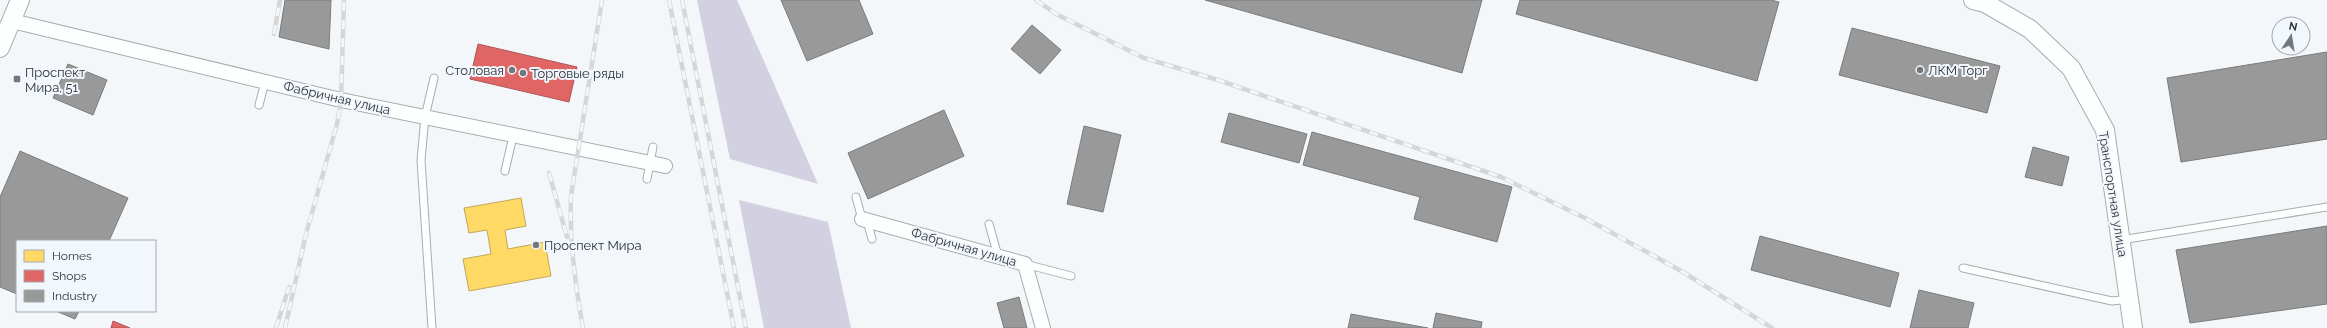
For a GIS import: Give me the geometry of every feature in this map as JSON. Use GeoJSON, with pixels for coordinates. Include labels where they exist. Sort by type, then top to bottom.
{"type":"FeatureCollection","features":[{"type":"Feature","properties":{"kind":"street"},"geometry":{"type":"LineString","coordinates":[[0,48],[20,0]]}},
{"type":"Feature","properties":{"kind":"street","name":"Транспортная улица"},"geometry":{"type":"LineString","coordinates":[[1973,0],[1985,3],[2030,29],[2071,68],[2105,130],[2133,328]]}},
{"type":"Feature","properties":{"kind":"street","name":"Фабричная улица"},"geometry":{"type":"LineString","coordinates":[[12,21],[264,82],[513,136],[665,166]]}},
{"type":"Feature","properties":{"kind":"street","name":"Фабричная улица"},"geometry":{"type":"LineString","coordinates":[[864,220],[1025,264],[1044,328]]}},
{"type":"Feature","properties":{"kind":"lane"},"geometry":{"type":"LineString","coordinates":[[432,328],[421,160],[424,117],[434,78]]}},
{"type":"Feature","properties":{"kind":"lane"},"geometry":{"type":"LineString","coordinates":[[259,105],[264,82]]}},
{"type":"Feature","properties":{"kind":"lane"},"geometry":{"type":"LineString","coordinates":[[506,170],[513,136]]}},
{"type":"Feature","properties":{"kind":"lane"},"geometry":{"type":"LineString","coordinates":[[647,179],[653,147]]}},
{"type":"Feature","properties":{"kind":"lane"},"geometry":{"type":"LineString","coordinates":[[856,197],[872,239]]}},
{"type":"Feature","properties":{"kind":"lane"},"geometry":{"type":"LineString","coordinates":[[2121,240],[2327,207]]}},
{"type":"Feature","properties":{"kind":"lane"},"geometry":{"type":"LineString","coordinates":[[989,224],[998,256]]}},
{"type":"Feature","properties":{"kind":"lane"},"geometry":{"type":"LineString","coordinates":[[1025,264],[1071,276]]}},
{"type":"Feature","properties":{"kind":"lane"},"geometry":{"type":"LineString","coordinates":[[1963,268],[2112,301],[2129,299]]}},
{"type":"Feature","properties":{"kind":"shaded area"},"geometry":{"type":"Polygon","coordinates":[[[697,0],[737,0],[818,184],[730,159],[697,0]]]}},
{"type":"Feature","properties":{"kind":"shaded area"},"geometry":{"type":"Polygon","coordinates":[[[739,200],[828,222],[851,328],[764,328],[739,200]]]}},
{"type":"Feature","properties":{"kind":"building: Homes","name":"Проспект Мира"},"geometry":{"type":"Polygon","coordinates":[[[521,198],[526,226],[505,230],[508,249],[545,242],[551,276],[469,291],[463,259],[491,254],[487,230],[469,233],[464,208],[521,198]]]}},
{"type":"Feature","properties":{"kind":"building: Shops","name":"Торговые ряды"},"geometry":{"type":"Polygon","coordinates":[[[478,44],[577,67],[569,102],[470,79],[478,44]]]}},
{"type":"Feature","properties":{"kind":"building: Shops"},"geometry":{"type":"Polygon","coordinates":[[[113,321],[130,328],[111,328],[113,321]]]}},
{"type":"Feature","properties":{"kind":"building: Industry"},"geometry":{"type":"Polygon","coordinates":[[[285,0],[331,0],[329,49],[279,37],[285,0]]]}},
{"type":"Feature","properties":{"kind":"building: Industry"},"geometry":{"type":"Polygon","coordinates":[[[781,0],[859,0],[873,34],[807,61],[781,0]]]}},
{"type":"Feature","properties":{"kind":"building: Industry"},"geometry":{"type":"Polygon","coordinates":[[[1205,0],[1482,0],[1462,73],[1205,0]]]}},
{"type":"Feature","properties":{"kind":"building: Industry"},"geometry":{"type":"Polygon","coordinates":[[[1520,0],[1771,0],[1779,2],[1757,81],[1516,14],[1520,0]]]}},
{"type":"Feature","properties":{"kind":"building: Industry"},"geometry":{"type":"Polygon","coordinates":[[[1032,25],[1061,50],[1040,74],[1011,49],[1032,25]]]}},
{"type":"Feature","properties":{"kind":"building: Industry","name":"ЛКМ Торг"},"geometry":{"type":"Polygon","coordinates":[[[1852,28],[2000,66],[1987,113],[1839,75],[1852,28]]]}},
{"type":"Feature","properties":{"kind":"building: Industry"},"geometry":{"type":"Polygon","coordinates":[[[2327,52],[2327,139],[2181,162],[2167,78],[2302,56],[2311,56],[2311,55],[2327,52]]]}},
{"type":"Feature","properties":{"kind":"building: Industry"},"geometry":{"type":"Polygon","coordinates":[[[68,64],[107,80],[93,115],[53,98],[68,64]]]}},
{"type":"Feature","properties":{"kind":"building: Industry"},"geometry":{"type":"Polygon","coordinates":[[[944,110],[964,156],[868,199],[848,153],[944,110]]]}},
{"type":"Feature","properties":{"kind":"building: Industry"},"geometry":{"type":"Polygon","coordinates":[[[1229,113],[1307,134],[1299,163],[1221,142],[1229,113]]]}},
{"type":"Feature","properties":{"kind":"building: Industry"},"geometry":{"type":"Polygon","coordinates":[[[1084,126],[1121,135],[1103,212],[1067,204],[1084,126]]]}},
{"type":"Feature","properties":{"kind":"building: Industry"},"geometry":{"type":"Polygon","coordinates":[[[1312,132],[1512,187],[1497,242],[1414,219],[1420,197],[1303,165],[1312,132]]]}},
{"type":"Feature","properties":{"kind":"building: Industry"},"geometry":{"type":"Polygon","coordinates":[[[2033,147],[2069,157],[2062,186],[2025,177],[2033,147]]]}},
{"type":"Feature","properties":{"kind":"building: Industry"},"geometry":{"type":"Polygon","coordinates":[[[20,151],[128,198],[109,240],[16,240],[16,294],[0,287],[0,197],[20,151]]]}},
{"type":"Feature","properties":{"kind":"building: Industry"},"geometry":{"type":"Polygon","coordinates":[[[2327,226],[2327,304],[2190,323],[2176,250],[2327,226]]]}},
{"type":"Feature","properties":{"kind":"building: Industry"},"geometry":{"type":"Polygon","coordinates":[[[1760,236],[1899,273],[1890,307],[1751,270],[1760,236]]]}},
{"type":"Feature","properties":{"kind":"building: Industry"},"geometry":{"type":"Polygon","coordinates":[[[1919,290],[1974,303],[1968,328],[1910,328],[1919,290]]]}},
{"type":"Feature","properties":{"kind":"building: Industry"},"geometry":{"type":"Polygon","coordinates":[[[1019,297],[1027,328],[1004,328],[997,303],[1019,297]]]}},
{"type":"Feature","properties":{"kind":"building: Industry"},"geometry":{"type":"Polygon","coordinates":[[[58,312],[78,312],[75,319],[58,312]]]}},
{"type":"Feature","properties":{"kind":"building: Industry"},"geometry":{"type":"Polygon","coordinates":[[[1436,313],[1482,322],[1481,328],[1433,328],[1436,313]]]}},
{"type":"Feature","properties":{"kind":"building: Industry"},"geometry":{"type":"Polygon","coordinates":[[[1351,314],[1428,328],[1348,328],[1351,314]]]}},
{"type":"Feature","properties":{"kind":"railway"},"geometry":{"type":"LineString","coordinates":[[274,34],[280,0]]}},
{"type":"Feature","properties":{"kind":"railway"},"geometry":{"type":"LineString","coordinates":[[285,328],[306,234],[337,124],[341,100],[344,0]]}},
{"type":"Feature","properties":{"kind":"railway"},"geometry":{"type":"LineString","coordinates":[[583,328],[573,262],[571,196],[602,0]]}},
{"type":"Feature","properties":{"kind":"railway"},"geometry":{"type":"LineString","coordinates":[[669,0],[734,328]]}},
{"type":"Feature","properties":{"kind":"railway"},"geometry":{"type":"LineString","coordinates":[[682,0],[746,328]]}},
{"type":"Feature","properties":{"kind":"railway"},"geometry":{"type":"LineString","coordinates":[[1036,0],[1056,14],[1144,58],[1218,80],[1501,177],[1585,218],[1683,272],[1772,328]]}},
{"type":"Feature","properties":{"kind":"railway"},"geometry":{"type":"LineString","coordinates":[[549,173],[567,237]]}},
{"type":"Feature","properties":{"kind":"railway"},"geometry":{"type":"LineString","coordinates":[[276,328],[289,287]]}},
{"type":"Feature","properties":{"kind":"place","name":"Столовая"},"geometry":{"type":"Point","coordinates":[512,70]}},
{"type":"Feature","properties":{"kind":"place","name":"ЛКМ Торг"},"geometry":{"type":"Point","coordinates":[1920,70]}},
{"type":"Feature","properties":{"kind":"place","name":"Торговые ряды"},"geometry":{"type":"Point","coordinates":[523,73]}},
{"type":"Feature","properties":{"kind":"place","name":"Проспект Мира, 51"},"geometry":{"type":"Point","coordinates":[17,79]}},
{"type":"Feature","properties":{"kind":"place","name":"Проспект Мира"},"geometry":{"type":"Point","coordinates":[536,245]}}]}
